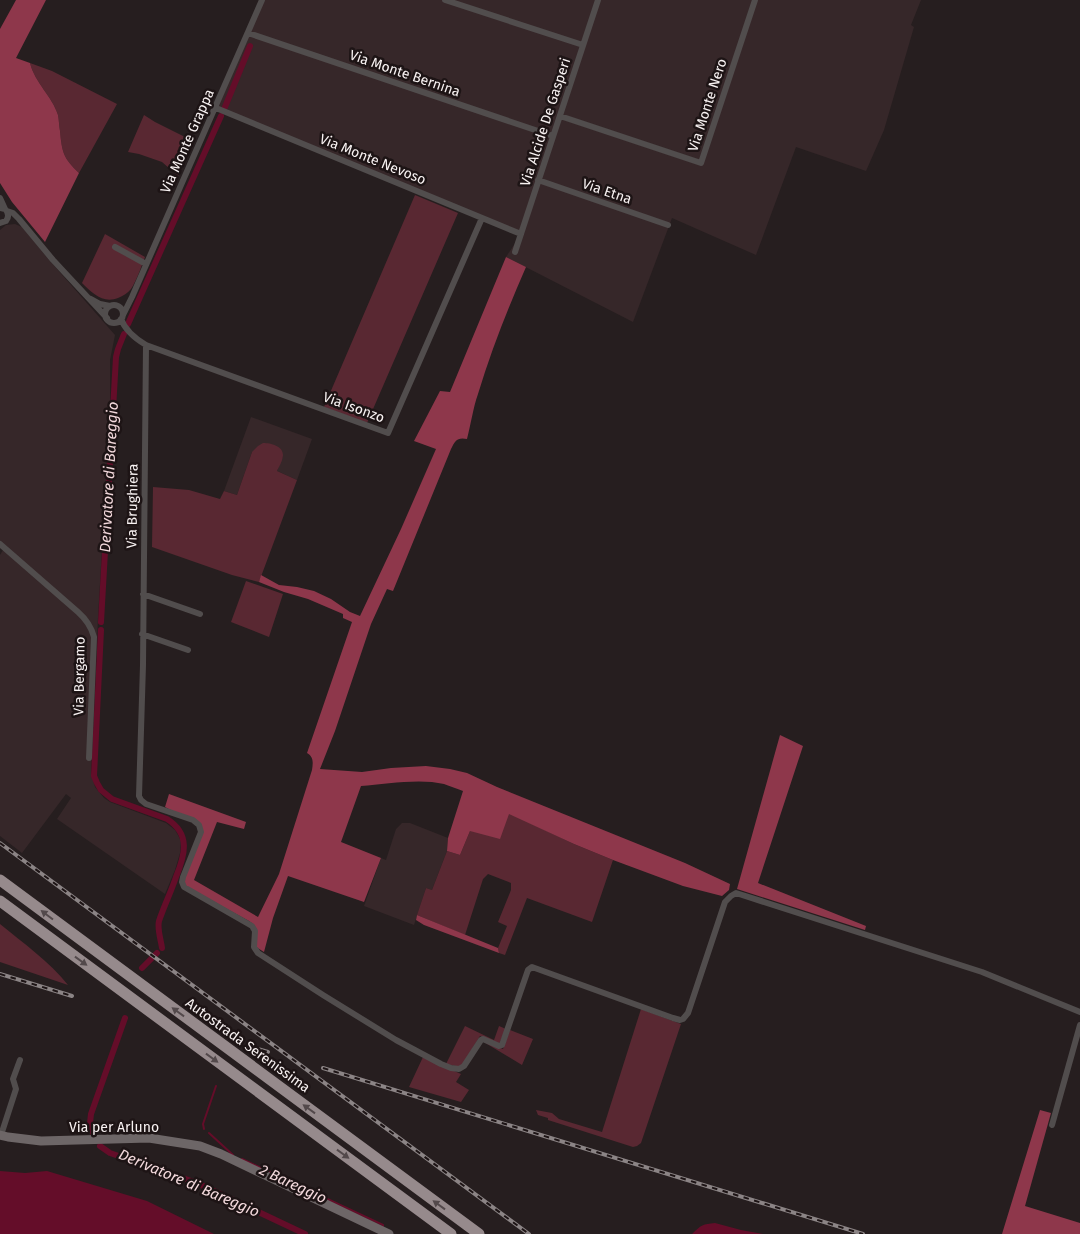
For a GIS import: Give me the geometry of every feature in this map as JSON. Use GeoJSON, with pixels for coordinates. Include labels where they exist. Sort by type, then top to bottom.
{"type":"FeatureCollection","features":[{"type":"Feature","properties":{"kind":"highway","name":"Autostrada Serenissima"},"geometry":{"type":"LineString","coordinates":[[0,880],[479,1234]]}},
{"type":"Feature","properties":{"kind":"highway"},"geometry":{"type":"LineString","coordinates":[[0,901],[451,1234]]}},
{"type":"Feature","properties":{"kind":"street","name":"Via Monte Grappa"},"geometry":{"type":"LineString","coordinates":[[122,317],[221,110],[248,33],[262,0]]}},
{"type":"Feature","properties":{"kind":"street"},"geometry":{"type":"LineString","coordinates":[[445,0],[583,45]]}},
{"type":"Feature","properties":{"kind":"street","name":"Via Alcide De Gasperi"},"geometry":{"type":"LineString","coordinates":[[515,252],[598,0]]}},
{"type":"Feature","properties":{"kind":"street","name":"Via Monte Nero"},"geometry":{"type":"LineString","coordinates":[[560,116],[701,163],[754,0]]}},
{"type":"Feature","properties":{"kind":"street","name":"Via Monte Bernina"},"geometry":{"type":"LineString","coordinates":[[248,33],[553,136]]}},
{"type":"Feature","properties":{"kind":"street","name":"Via Monte Nevoso"},"geometry":{"type":"LineString","coordinates":[[221,110],[521,234]]}},
{"type":"Feature","properties":{"kind":"street","name":"Via Etna"},"geometry":{"type":"LineString","coordinates":[[538,180],[668,225]]}},
{"type":"Feature","properties":{"kind":"street"},"geometry":{"type":"LineString","coordinates":[[0,198],[8,216],[2,223]]}},
{"type":"Feature","properties":{"kind":"street"},"geometry":{"type":"LineString","coordinates":[[4,210],[13,213],[24,224],[53,260],[108,320],[128,330]]}},
{"type":"Feature","properties":{"kind":"street","name":"Via Isonzo"},"geometry":{"type":"LineString","coordinates":[[146,344],[388,433],[482,218]]}},
{"type":"Feature","properties":{"kind":"street"},"geometry":{"type":"LineString","coordinates":[[2,223],[13,221],[24,224]]}},
{"type":"Feature","properties":{"kind":"street"},"geometry":{"type":"LineString","coordinates":[[115,247],[146,264]]}},
{"type":"Feature","properties":{"kind":"street"},"geometry":{"type":"LineString","coordinates":[[106,318],[106,310],[124,301],[134,292]]}},
{"type":"Feature","properties":{"kind":"street"},"geometry":{"type":"LineString","coordinates":[[87,296],[100,304],[122,310],[122,323],[136,338],[146,344]]}},
{"type":"Feature","properties":{"kind":"street"},"geometry":{"type":"LineString","coordinates":[[114,322],[118,322],[122,317]]}},
{"type":"Feature","properties":{"kind":"street","name":"Via Brughiera"},"geometry":{"type":"LineString","coordinates":[[146,344],[142,668],[138,796],[146,804],[194,820],[199,825],[200,832],[183,877],[184,887],[250,924],[255,931],[254,947],[258,953],[396,1040],[441,1064],[460,1069],[481,1040],[502,1045],[528,970],[532,967],[673,1018],[683,1019],[688,1013],[725,902],[730,896],[736,894],[982,972],[1080,1012]]}},
{"type":"Feature","properties":{"kind":"street","name":"Via Bergamo"},"geometry":{"type":"LineString","coordinates":[[0,544],[78,612],[87,621],[92,631],[94,637],[89,758]]}},
{"type":"Feature","properties":{"kind":"street"},"geometry":{"type":"LineString","coordinates":[[143,594],[200,614]]}},
{"type":"Feature","properties":{"kind":"street"},"geometry":{"type":"LineString","coordinates":[[142,634],[188,650]]}},
{"type":"Feature","properties":{"kind":"street"},"geometry":{"type":"LineString","coordinates":[[1052,1125],[1080,1025]]}},
{"type":"Feature","properties":{"kind":"street"},"geometry":{"type":"LineString","coordinates":[[1,1135],[16,1089],[13,1079],[20,1060]]}},
{"type":"Feature","properties":{"kind":"street","name":"Via per Arluno"},"geometry":{"type":"LineString","coordinates":[[1,1135],[42,1141],[149,1138],[200,1146],[221,1154],[388,1234]]}},
{"type":"Feature","properties":{"kind":"shaded area"},"geometry":{"type":"Polygon","coordinates":[[[16,0],[46,0],[16,58],[30,63],[32,70],[52,102],[58,115],[64,154],[79,173],[45,242],[12,202],[0,183],[0,29],[16,0]]]}},
{"type":"Feature","properties":{"kind":"shaded area"},"geometry":{"type":"Polygon","coordinates":[[[264,0],[921,0],[911,25],[914,27],[884,130],[866,171],[796,147],[756,255],[672,218],[633,322],[506,257],[521,234],[218,107],[264,0]]]}},
{"type":"Feature","properties":{"kind":"shaded area"},"geometry":{"type":"Polygon","coordinates":[[[30,63],[52,71],[117,104],[79,173],[64,154],[58,115],[32,70],[30,63]]]}},
{"type":"Feature","properties":{"kind":"shaded area"},"geometry":{"type":"Polygon","coordinates":[[[144,115],[193,141],[178,176],[162,162],[128,152],[144,115]]]}},
{"type":"Feature","properties":{"kind":"shaded area"},"geometry":{"type":"Polygon","coordinates":[[[415,195],[458,213],[367,423],[324,407],[415,195]]]}},
{"type":"Feature","properties":{"kind":"shaded area"},"geometry":{"type":"Polygon","coordinates":[[[15,224],[22,227],[115,335],[110,360],[110,410],[91,772],[95,787],[104,798],[166,823],[175,830],[181,841],[180,853],[165,894],[57,819],[71,798],[66,794],[22,853],[0,836],[0,555],[3,550],[0,548],[0,230],[6,225],[15,224]]]}},
{"type":"Feature","properties":{"kind":"shaded area"},"geometry":{"type":"Polygon","coordinates":[[[105,234],[145,257],[131,289],[118,298],[107,300],[98,296],[82,283],[105,234]]]}},
{"type":"Feature","properties":{"kind":"shaded area"},"geometry":{"type":"Polygon","coordinates":[[[506,257],[526,267],[488,362],[476,399],[467,439],[459,439],[452,446],[393,591],[387,589],[371,624],[335,731],[320,769],[362,772],[426,766],[467,773],[685,863],[730,884],[729,890],[722,896],[683,886],[574,844],[509,814],[500,839],[470,831],[460,855],[447,851],[448,838],[463,791],[435,782],[403,782],[361,786],[341,842],[381,858],[364,902],[288,876],[273,918],[264,952],[256,947],[253,924],[188,888],[183,882],[202,827],[165,807],[169,794],[246,822],[244,829],[217,822],[194,880],[258,917],[279,874],[312,770],[312,758],[307,753],[352,622],[343,618],[343,614],[308,599],[259,582],[261,575],[279,585],[314,591],[360,616],[436,449],[414,441],[440,391],[450,392],[506,257]]]}},
{"type":"Feature","properties":{"kind":"shaded area"},"geometry":{"type":"Polygon","coordinates":[[[251,417],[312,439],[297,480],[277,471],[283,456],[252,452],[237,495],[224,491],[251,417]]]}},
{"type":"Feature","properties":{"kind":"shaded area"},"geometry":{"type":"Polygon","coordinates":[[[263,443],[273,444],[281,449],[283,457],[277,471],[297,480],[259,582],[232,575],[152,547],[153,487],[189,490],[220,499],[224,491],[237,495],[252,452],[263,443]]]}},
{"type":"Feature","properties":{"kind":"shaded area"},"geometry":{"type":"Polygon","coordinates":[[[246,581],[283,594],[269,637],[231,622],[246,581]]]}},
{"type":"Feature","properties":{"kind":"shaded area"},"geometry":{"type":"Polygon","coordinates":[[[780,735],[803,746],[758,883],[866,926],[865,930],[737,889],[780,735]]]}},
{"type":"Feature","properties":{"kind":"shaded area"},"geometry":{"type":"Polygon","coordinates":[[[509,813],[613,860],[592,922],[527,898],[505,955],[499,953],[498,948],[507,926],[498,922],[511,890],[511,883],[488,874],[483,879],[465,935],[417,915],[426,888],[432,890],[447,851],[460,855],[470,831],[509,813]]]}},
{"type":"Feature","properties":{"kind":"shaded area"},"geometry":{"type":"Polygon","coordinates":[[[402,823],[410,823],[448,838],[447,851],[432,890],[426,888],[414,925],[364,906],[381,858],[386,860],[396,829],[402,823]]]}},
{"type":"Feature","properties":{"kind":"shaded area"},"geometry":{"type":"Polygon","coordinates":[[[417,915],[498,948],[499,953],[424,925],[416,920],[417,915]]]}},
{"type":"Feature","properties":{"kind":"shaded area"},"geometry":{"type":"Polygon","coordinates":[[[0,924],[44,960],[68,985],[0,962],[0,924]]]}},
{"type":"Feature","properties":{"kind":"shaded area"},"geometry":{"type":"Polygon","coordinates":[[[641,1009],[681,1024],[641,1143],[633,1147],[548,1120],[548,1118],[538,1115],[536,1110],[552,1113],[559,1119],[602,1132],[641,1009]]]}},
{"type":"Feature","properties":{"kind":"shaded area"},"geometry":{"type":"Polygon","coordinates":[[[465,1026],[494,1040],[499,1026],[506,1029],[499,1044],[480,1036],[461,1067],[446,1064],[465,1026]]]}},
{"type":"Feature","properties":{"kind":"shaded area"},"geometry":{"type":"Polygon","coordinates":[[[510,1030],[533,1039],[522,1065],[482,1041],[503,1049],[510,1030]]]}},
{"type":"Feature","properties":{"kind":"shaded area"},"geometry":{"type":"Polygon","coordinates":[[[423,1057],[461,1074],[456,1082],[469,1090],[461,1102],[409,1087],[423,1057]]]}},
{"type":"Feature","properties":{"kind":"shaded area"},"geometry":{"type":"Polygon","coordinates":[[[1040,1110],[1051,1113],[1025,1206],[1080,1223],[1080,1234],[1002,1234],[1040,1110]]]}},
{"type":"Feature","properties":{"kind":"shaded area"},"geometry":{"type":"Polygon","coordinates":[[[0,1171],[25,1173],[47,1171],[147,1201],[214,1234],[0,1234],[0,1171]]]}},
{"type":"Feature","properties":{"kind":"shaded area"},"geometry":{"type":"Polygon","coordinates":[[[715,1223],[763,1234],[692,1234],[702,1226],[715,1223]]]}},
{"type":"Feature","properties":{"kind":"waterway","name":"Derivatore di Bareggio"},"geometry":{"type":"LineString","coordinates":[[225,107],[250,46]]}},
{"type":"Feature","properties":{"kind":"waterway","name":"Derivatore di Bareggio"},"geometry":{"type":"LineString","coordinates":[[128,324],[221,116]]}},
{"type":"Feature","properties":{"kind":"waterway","name":"Derivatore di Bareggio"},"geometry":{"type":"LineString","coordinates":[[101,622],[116,357],[124,334]]}},
{"type":"Feature","properties":{"kind":"waterway","name":"Derivatore di Bareggio"},"geometry":{"type":"LineString","coordinates":[[101,630],[94,776],[101,790],[112,799],[167,819],[175,825],[183,838],[182,861],[159,921],[162,948]]}},
{"type":"Feature","properties":{"kind":"waterway","name":"Derivatore di Bareggio"},"geometry":{"type":"LineString","coordinates":[[142,968],[157,953]]}},
{"type":"Feature","properties":{"kind":"waterway","name":"Derivatore di Bareggio"},"geometry":{"type":"LineString","coordinates":[[93,1133],[90,1123],[91,1114],[125,1018]]}},
{"type":"Feature","properties":{"kind":"waterway","name":"2 Bareggio"},"geometry":{"type":"LineString","coordinates":[[204,1129],[203,1124],[216,1086]]}},
{"type":"Feature","properties":{"kind":"waterway","name":"2 Bareggio"},"geometry":{"type":"LineString","coordinates":[[209,1133],[233,1155]]}},
{"type":"Feature","properties":{"kind":"waterway","name":"Derivatore di Bareggio"},"geometry":{"type":"LineString","coordinates":[[100,1146],[110,1153],[197,1183],[305,1234]]}},
{"type":"Feature","properties":{"kind":"waterway","name":"2 Bareggio"},"geometry":{"type":"LineString","coordinates":[[242,1159],[383,1226]]}},
{"type":"Feature","properties":{"kind":"railway"},"geometry":{"type":"LineString","coordinates":[[0,843],[529,1234]]}},
{"type":"Feature","properties":{"kind":"railway"},"geometry":{"type":"LineString","coordinates":[[0,974],[72,996]]}},
{"type":"Feature","properties":{"kind":"railway"},"geometry":{"type":"LineString","coordinates":[[251,1047],[268,1052]]}},
{"type":"Feature","properties":{"kind":"railway"},"geometry":{"type":"LineString","coordinates":[[323,1068],[863,1234]]}}]}
